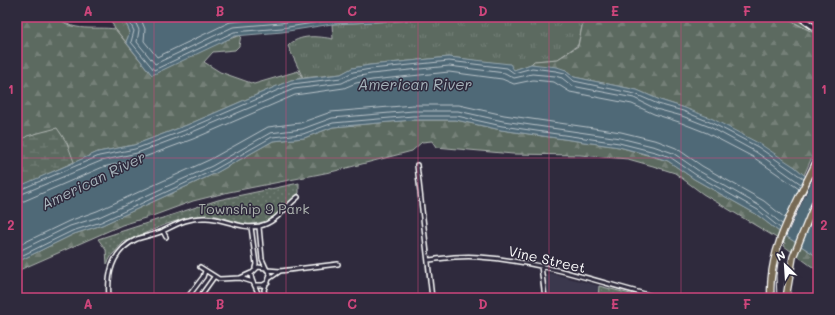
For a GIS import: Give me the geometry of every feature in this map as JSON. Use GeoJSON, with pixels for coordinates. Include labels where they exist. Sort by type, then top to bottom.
{"type":"FeatureCollection","features":[{"type":"Feature","properties":{"kind":"highway"},"geometry":{"type":"LineString","coordinates":[[771,298],[771,276],[780,240],[818,158]]}},
{"type":"Feature","properties":{"kind":"highway"},"geometry":{"type":"LineString","coordinates":[[786,298],[793,257],[818,196]]}},
{"type":"Feature","properties":{"kind":"main road"},"geometry":{"type":"LineString","coordinates":[[800,17],[818,30]]}},
{"type":"Feature","properties":{"kind":"street"},"geometry":{"type":"LineString","coordinates":[[417,165],[432,298]]}},
{"type":"Feature","properties":{"kind":"street"},"geometry":{"type":"LineString","coordinates":[[109,298],[108,283],[110,269],[115,258],[126,246],[138,239],[162,231],[182,221],[198,218],[214,219],[251,227],[259,227],[276,218],[298,197]]}},
{"type":"Feature","properties":{"kind":"street"},"geometry":{"type":"LineString","coordinates":[[200,267],[214,277],[225,280],[240,278],[252,272],[256,264],[251,227]]}},
{"type":"Feature","properties":{"kind":"street"},"geometry":{"type":"LineString","coordinates":[[259,227],[262,259],[270,279]]}},
{"type":"Feature","properties":{"kind":"street"},"geometry":{"type":"LineString","coordinates":[[162,231],[166,237]]}},
{"type":"Feature","properties":{"kind":"street","name":"Vine Street"},"geometry":{"type":"LineString","coordinates":[[428,260],[479,257],[541,266],[660,298]]}},
{"type":"Feature","properties":{"kind":"street"},"geometry":{"type":"LineString","coordinates":[[255,268],[260,267],[280,271],[338,264]]}},
{"type":"Feature","properties":{"kind":"street"},"geometry":{"type":"LineString","coordinates":[[541,266],[544,298]]}},
{"type":"Feature","properties":{"kind":"street"},"geometry":{"type":"LineString","coordinates":[[187,298],[203,277],[205,271]]}},
{"type":"Feature","properties":{"kind":"street"},"geometry":{"type":"LineString","coordinates":[[266,298],[264,290],[266,284],[280,271]]}},
{"type":"Feature","properties":{"kind":"street"},"geometry":{"type":"LineString","coordinates":[[252,272],[253,282]]}},
{"type":"Feature","properties":{"kind":"street"},"geometry":{"type":"LineString","coordinates":[[199,298],[214,277]]}},
{"type":"Feature","properties":{"kind":"street"},"geometry":{"type":"LineString","coordinates":[[240,278],[253,282],[256,285],[259,298]]}},
{"type":"Feature","properties":{"kind":"street"},"geometry":{"type":"LineString","coordinates":[[256,285],[266,284]]}},
{"type":"Feature","properties":{"kind":"shaded area"},"geometry":{"type":"Polygon","coordinates":[[[549,273],[599,286],[598,298],[548,298],[546,277],[549,273]]]}},
{"type":"Feature","properties":{"kind":"green space"},"geometry":{"type":"Polygon","coordinates":[[[17,17],[58,17],[64,22],[77,27],[115,29],[152,75],[217,43],[241,35],[239,46],[235,50],[213,52],[204,62],[220,72],[254,84],[298,71],[303,78],[291,80],[187,125],[134,145],[98,152],[17,188],[17,17]]]}},
{"type":"Feature","properties":{"kind":"green space"},"geometry":{"type":"Polygon","coordinates":[[[109,17],[123,17],[130,32],[126,42],[115,29],[109,17]]]}},
{"type":"Feature","properties":{"kind":"green space"},"geometry":{"type":"Polygon","coordinates":[[[479,17],[584,17],[578,45],[558,59],[535,61],[514,70],[497,63],[449,57],[370,65],[352,68],[341,74],[303,78],[288,46],[298,39],[309,37],[333,39],[332,24],[479,17]]]}},
{"type":"Feature","properties":{"kind":"green space"},"geometry":{"type":"Polygon","coordinates":[[[584,17],[783,17],[818,35],[818,144],[804,175],[795,167],[685,108],[660,100],[637,90],[574,77],[566,70],[531,64],[534,61],[558,59],[578,46],[584,17]]]}},
{"type":"Feature","properties":{"kind":"green space"},"geometry":{"type":"Polygon","coordinates":[[[783,17],[818,17],[818,35],[788,19],[783,17]]]}},
{"type":"Feature","properties":{"kind":"green space"},"geometry":{"type":"Polygon","coordinates":[[[413,120],[456,120],[501,130],[619,147],[668,161],[694,179],[756,214],[778,231],[818,257],[818,271],[784,246],[785,243],[703,194],[675,173],[628,159],[580,155],[513,154],[436,147],[432,141],[422,142],[412,151],[335,171],[229,192],[193,201],[122,225],[17,271],[17,262],[74,234],[102,225],[216,173],[273,141],[304,138],[333,127],[413,120]]]}},
{"type":"Feature","properties":{"kind":"green space"},"geometry":{"type":"Polygon","coordinates":[[[57,128],[67,143],[74,162],[17,188],[17,144],[27,136],[57,128]]]}},
{"type":"Feature","properties":{"kind":"green space","name":"Township 9 Park"},"geometry":{"type":"Polygon","coordinates":[[[299,183],[299,193],[274,217],[264,222],[247,225],[217,216],[206,215],[189,217],[167,224],[124,242],[112,255],[107,264],[106,250],[98,239],[218,200],[299,183]]]}},
{"type":"Feature","properties":{"kind":"green space"},"geometry":{"type":"Polygon","coordinates":[[[599,286],[646,298],[598,298],[599,286]]]}},
{"type":"Feature","properties":{"kind":"water"},"geometry":{"type":"Polygon","coordinates":[[[123,17],[479,17],[332,24],[282,32],[235,36],[152,75],[126,42],[130,32],[123,17]]]}},
{"type":"Feature","properties":{"kind":"water","name":"American River"},"geometry":{"type":"Polygon","coordinates":[[[449,57],[510,64],[514,70],[531,64],[557,67],[566,70],[574,77],[637,90],[660,100],[685,108],[713,119],[760,144],[795,167],[804,175],[818,179],[818,257],[778,231],[756,214],[694,179],[668,161],[619,147],[501,130],[456,120],[413,120],[333,127],[304,138],[273,141],[216,173],[102,225],[74,234],[17,262],[17,188],[22,185],[98,152],[134,145],[187,125],[291,80],[341,74],[352,68],[370,65],[449,57]]]}},
{"type":"Feature","properties":{"kind":"pier"},"geometry":{"type":"Polygon","coordinates":[[[807,174],[815,175],[785,239],[779,234],[807,174]]]}},
{"type":"Feature","properties":{"kind":"tram line"},"geometry":{"type":"LineString","coordinates":[[777,298],[776,276],[780,249],[818,165]]}}]}
